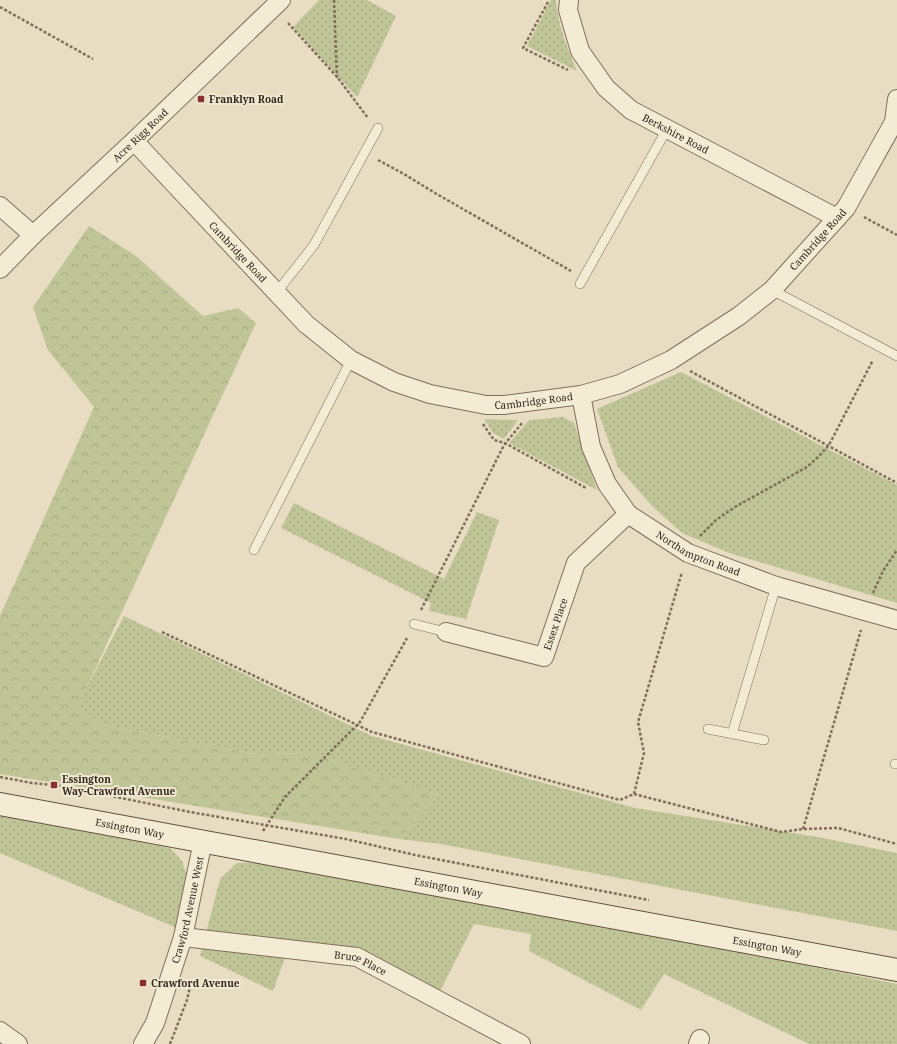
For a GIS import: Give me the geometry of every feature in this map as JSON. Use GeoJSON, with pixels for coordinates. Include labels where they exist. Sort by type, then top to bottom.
{"type":"FeatureCollection","features":[{"type":"Feature","properties":{"kind":"street","name":"Acre Rigg Road"},"geometry":{"type":"LineString","coordinates":[[0,269],[33,235],[134,141],[281,0]]}},
{"type":"Feature","properties":{"kind":"street","name":"Berkshire Road"},"geometry":{"type":"LineString","coordinates":[[569,0],[568,10],[580,51],[606,88],[630,110],[841,213]]}},
{"type":"Feature","properties":{"kind":"street","name":"Cambridge Road"},"geometry":{"type":"LineString","coordinates":[[134,141],[306,324],[351,360],[394,382],[430,394],[486,405],[504,405],[580,395],[620,384],[671,360],[739,316],[772,290],[841,213],[896,123],[897,99]]}},
{"type":"Feature","properties":{"kind":"street"},"geometry":{"type":"LineString","coordinates":[[0,206],[33,235]]}},
{"type":"Feature","properties":{"kind":"street","name":"Northampton Road"},"geometry":{"type":"LineString","coordinates":[[580,395],[591,447],[608,484],[628,514],[688,553],[776,586],[897,620]]}},
{"type":"Feature","properties":{"kind":"street","name":"Essex Place"},"geometry":{"type":"LineString","coordinates":[[446,632],[544,657],[576,563],[628,514]]}},
{"type":"Feature","properties":{"kind":"street","name":"Essington Way"},"geometry":{"type":"LineString","coordinates":[[0,804],[897,970]]}},
{"type":"Feature","properties":{"kind":"street","name":"Crawford Avenue West"},"geometry":{"type":"LineString","coordinates":[[143,1044],[155,1023],[183,937],[203,842]]}},
{"type":"Feature","properties":{"kind":"street","name":"Bruce Place"},"geometry":{"type":"LineString","coordinates":[[183,937],[357,957],[521,1044]]}},
{"type":"Feature","properties":{"kind":"street"},"geometry":{"type":"LineString","coordinates":[[0,1031],[18,1044]]}},
{"type":"Feature","properties":{"kind":"lane"},"geometry":{"type":"LineString","coordinates":[[277,292],[314,244],[378,128]]}},
{"type":"Feature","properties":{"kind":"lane"},"geometry":{"type":"LineString","coordinates":[[581,281],[667,129]]}},
{"type":"Feature","properties":{"kind":"lane"},"geometry":{"type":"LineString","coordinates":[[772,290],[897,356]]}},
{"type":"Feature","properties":{"kind":"lane"},"geometry":{"type":"LineString","coordinates":[[254,550],[351,360]]}},
{"type":"Feature","properties":{"kind":"lane"},"geometry":{"type":"LineString","coordinates":[[732,734],[776,586]]}},
{"type":"Feature","properties":{"kind":"lane"},"geometry":{"type":"LineString","coordinates":[[414,624],[446,632]]}},
{"type":"Feature","properties":{"kind":"lane"},"geometry":{"type":"LineString","coordinates":[[708,728],[764,740]]}},
{"type":"Feature","properties":{"kind":"path"},"geometry":{"type":"LineString","coordinates":[[334,0],[338,78]]}},
{"type":"Feature","properties":{"kind":"path"},"geometry":{"type":"LineString","coordinates":[[549,0],[524,48],[580,76],[597,75]]}},
{"type":"Feature","properties":{"kind":"path"},"geometry":{"type":"LineString","coordinates":[[0,6],[94,59]]}},
{"type":"Feature","properties":{"kind":"path"},"geometry":{"type":"LineString","coordinates":[[288,23],[338,78],[368,118],[378,128]]}},
{"type":"Feature","properties":{"kind":"path"},"geometry":{"type":"LineString","coordinates":[[365,154],[404,174],[581,281]]}},
{"type":"Feature","properties":{"kind":"path"},"geometry":{"type":"LineString","coordinates":[[841,213],[897,235]]}},
{"type":"Feature","properties":{"kind":"path"},"geometry":{"type":"LineString","coordinates":[[671,360],[897,483]]}},
{"type":"Feature","properties":{"kind":"path"},"geometry":{"type":"LineString","coordinates":[[474,403],[480,418],[494,440],[505,443],[586,488]]}},
{"type":"Feature","properties":{"kind":"path"},"geometry":{"type":"LineString","coordinates":[[803,829],[872,593],[883,571],[897,550]]}},
{"type":"Feature","properties":{"kind":"path"},"geometry":{"type":"LineString","coordinates":[[162,632],[372,732],[620,800],[634,794],[781,832],[803,829],[838,828],[897,844]]}},
{"type":"Feature","properties":{"kind":"path"},"geometry":{"type":"LineString","coordinates":[[0,776],[62,786],[213,816],[346,839],[415,855],[654,901]]}},
{"type":"Feature","properties":{"kind":"green space"},"geometry":{"type":"Polygon","coordinates":[[[319,0],[367,0],[396,16],[357,97],[293,27],[319,0]]]}},
{"type":"Feature","properties":{"kind":"green space"},"geometry":{"type":"Polygon","coordinates":[[[551,0],[556,0],[564,36],[577,71],[527,46],[551,0]]]}},
{"type":"Feature","properties":{"kind":"green space"},"geometry":{"type":"Polygon","coordinates":[[[89,226],[136,256],[203,316],[238,308],[256,323],[78,706],[102,725],[256,754],[309,753],[439,795],[399,839],[0,774],[0,616],[94,407],[48,350],[33,307],[89,226]]]}},
{"type":"Feature","properties":{"kind":"green space"},"geometry":{"type":"Polygon","coordinates":[[[681,372],[897,485],[897,603],[729,553],[682,533],[652,506],[618,467],[597,409],[681,372]]]}},
{"type":"Feature","properties":{"kind":"green space"},"geometry":{"type":"Polygon","coordinates":[[[563,417],[574,423],[597,490],[509,443],[529,420],[563,417]]]}},
{"type":"Feature","properties":{"kind":"green space"},"geometry":{"type":"Polygon","coordinates":[[[484,419],[518,420],[504,439],[493,433],[484,419]]]}},
{"type":"Feature","properties":{"kind":"green space"},"geometry":{"type":"Polygon","coordinates":[[[294,503],[444,579],[477,512],[499,520],[466,619],[429,611],[431,603],[281,528],[294,503]]]}},
{"type":"Feature","properties":{"kind":"green space"},"geometry":{"type":"Polygon","coordinates":[[[124,616],[372,736],[635,808],[818,837],[897,853],[897,931],[441,844],[399,839],[439,795],[309,753],[256,754],[102,725],[77,706],[124,616]]]}},
{"type":"Feature","properties":{"kind":"green space"},"geometry":{"type":"Polygon","coordinates":[[[0,815],[170,848],[182,861],[187,876],[177,928],[0,853],[0,815]]]}},
{"type":"Feature","properties":{"kind":"green space"},"geometry":{"type":"Polygon","coordinates":[[[260,862],[600,923],[897,984],[897,1044],[809,1044],[664,974],[641,1010],[529,951],[531,934],[474,924],[436,999],[357,957],[291,941],[273,991],[200,956],[220,879],[237,863],[260,862]]]}},
{"type":"Feature","properties":{"kind":"place","name":"Franklyn Road"},"geometry":{"type":"Point","coordinates":[201,99]}},
{"type":"Feature","properties":{"kind":"place","name":"Essington Way-Crawford Avenue"},"geometry":{"type":"Point","coordinates":[54,785]}},
{"type":"Feature","properties":{"kind":"place","name":"Crawford Avenue"},"geometry":{"type":"Point","coordinates":[143,983]}}]}
